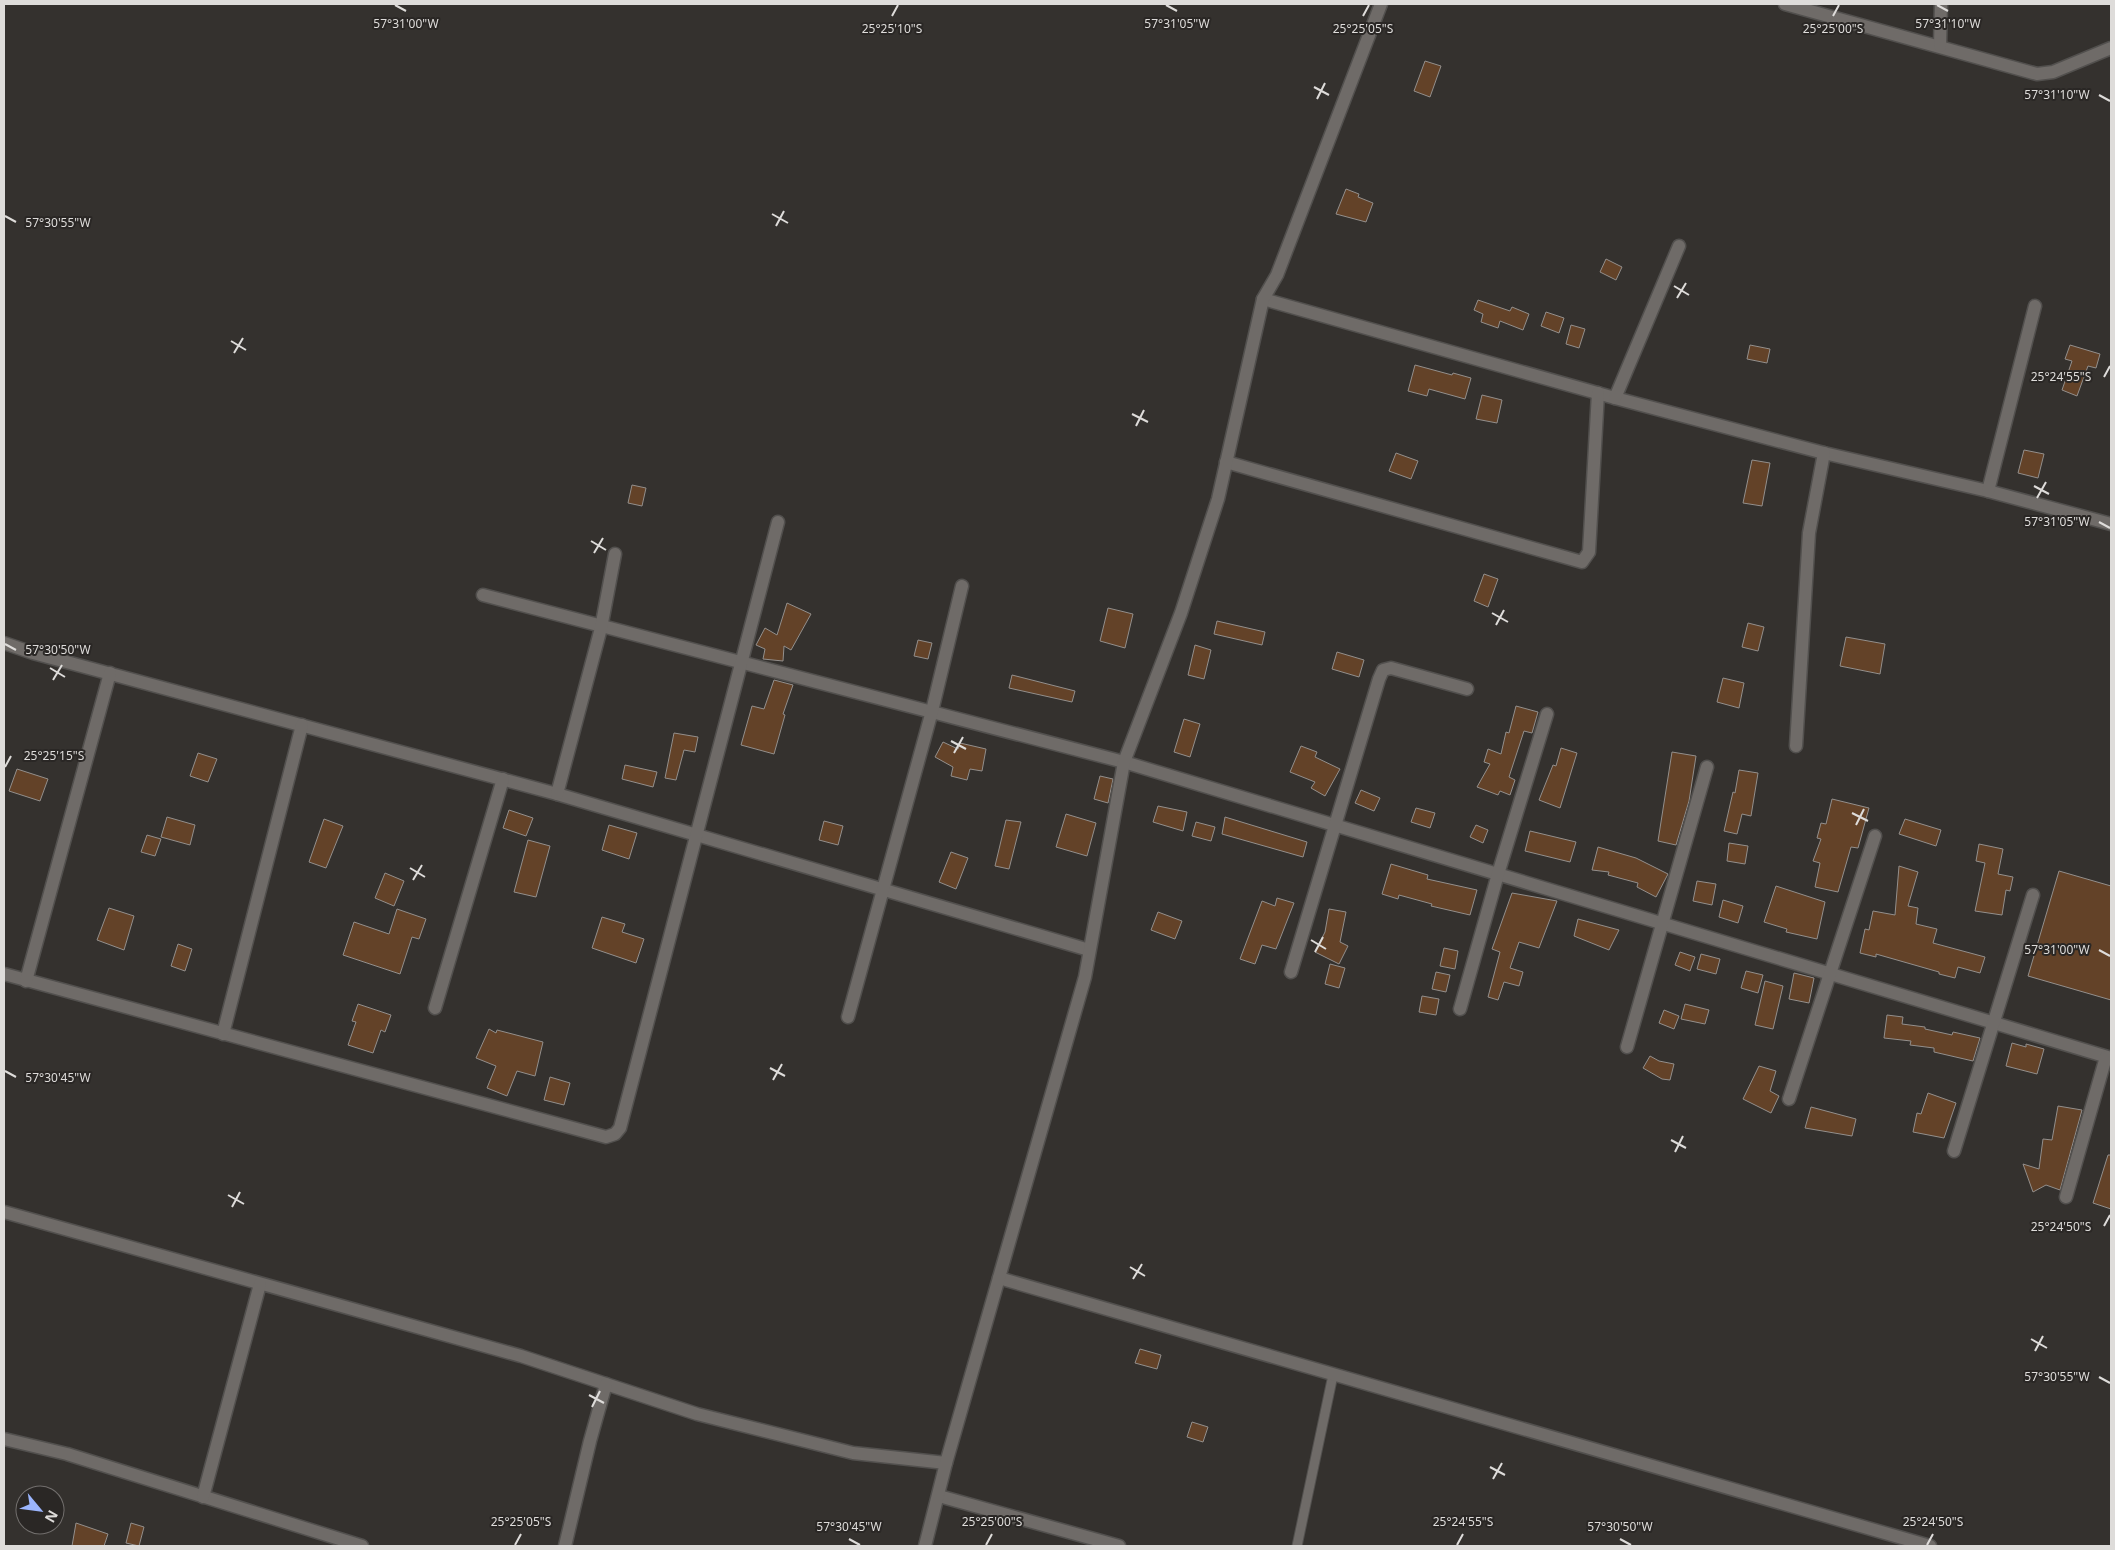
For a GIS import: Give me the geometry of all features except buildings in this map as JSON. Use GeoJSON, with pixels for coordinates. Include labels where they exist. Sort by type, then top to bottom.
{"type":"FeatureCollection","features":[{"type":"Feature","properties":{"kind":"street"},"geometry":{"type":"LineString","coordinates":[[925,1546],[946,1463],[1085,977],[1124,762],[1181,613],[1218,499],[1263,299],[1277,275],[1381,4]]}},
{"type":"Feature","properties":{"kind":"street"},"geometry":{"type":"LineString","coordinates":[[1785,4],[2037,74],[2053,72],[2111,48]]}},
{"type":"Feature","properties":{"kind":"street"},"geometry":{"type":"LineString","coordinates":[[1940,46],[1941,4]]}},
{"type":"Feature","properties":{"kind":"street"},"geometry":{"type":"LineString","coordinates":[[1615,398],[1679,246]]}},
{"type":"Feature","properties":{"kind":"street"},"geometry":{"type":"LineString","coordinates":[[1263,299],[1615,398],[1824,453],[1988,491],[2111,524]]}},
{"type":"Feature","properties":{"kind":"street"},"geometry":{"type":"LineString","coordinates":[[1988,491],[2035,306]]}},
{"type":"Feature","properties":{"kind":"street"},"geometry":{"type":"LineString","coordinates":[[1226,462],[1582,562],[1589,552],[1598,393]]}},
{"type":"Feature","properties":{"kind":"street"},"geometry":{"type":"LineString","coordinates":[[1796,746],[1808,533],[1824,453]]}},
{"type":"Feature","properties":{"kind":"street"},"geometry":{"type":"LineString","coordinates":[[4,974],[606,1137],[615,1134],[620,1128],[778,522]]}},
{"type":"Feature","properties":{"kind":"street"},"geometry":{"type":"LineString","coordinates":[[557,794],[601,628],[616,554]]}},
{"type":"Feature","properties":{"kind":"street"},"geometry":{"type":"LineString","coordinates":[[848,1017],[932,711],[962,586]]}},
{"type":"Feature","properties":{"kind":"street"},"geometry":{"type":"LineString","coordinates":[[482,595],[601,628],[932,711],[1124,762],[2109,1057],[2066,1197]]}},
{"type":"Feature","properties":{"kind":"street"},"geometry":{"type":"LineString","coordinates":[[4,643],[33,654],[110,673],[557,794],[1089,950]]}},
{"type":"Feature","properties":{"kind":"street"},"geometry":{"type":"LineString","coordinates":[[1291,972],[1334,825],[1379,679],[1384,670],[1391,668],[1467,690]]}},
{"type":"Feature","properties":{"kind":"street"},"geometry":{"type":"LineString","coordinates":[[26,980],[110,673]]}},
{"type":"Feature","properties":{"kind":"street"},"geometry":{"type":"LineString","coordinates":[[1460,1009],[1498,874],[1547,714]]}},
{"type":"Feature","properties":{"kind":"street"},"geometry":{"type":"LineString","coordinates":[[223,1034],[302,725]]}},
{"type":"Feature","properties":{"kind":"street"},"geometry":{"type":"LineString","coordinates":[[1627,1047],[1707,767]]}},
{"type":"Feature","properties":{"kind":"street"},"geometry":{"type":"LineString","coordinates":[[435,1008],[502,779]]}},
{"type":"Feature","properties":{"kind":"street"},"geometry":{"type":"LineString","coordinates":[[1789,1099],[1875,836]]}},
{"type":"Feature","properties":{"kind":"street"},"geometry":{"type":"LineString","coordinates":[[1954,1151],[2033,895]]}},
{"type":"Feature","properties":{"kind":"street"},"geometry":{"type":"LineString","coordinates":[[4,1212],[521,1356],[697,1414],[853,1453],[946,1463]]}},
{"type":"Feature","properties":{"kind":"street"},"geometry":{"type":"LineString","coordinates":[[999,1278],[1930,1546]]}},
{"type":"Feature","properties":{"kind":"street"},"geometry":{"type":"LineString","coordinates":[[202,1497],[260,1284]]}},
{"type":"Feature","properties":{"kind":"street"},"geometry":{"type":"LineString","coordinates":[[565,1546],[590,1441],[606,1384]]}},
{"type":"Feature","properties":{"kind":"street"},"geometry":{"type":"LineString","coordinates":[[4,1439],[67,1454],[202,1497],[331,1542],[362,1546]]}},
{"type":"Feature","properties":{"kind":"street"},"geometry":{"type":"LineString","coordinates":[[939,1496],[1119,1546]]}},
{"type":"Feature","properties":{"kind":"lane"},"geometry":{"type":"LineString","coordinates":[[1297,1546],[1332,1375]]}}]}
